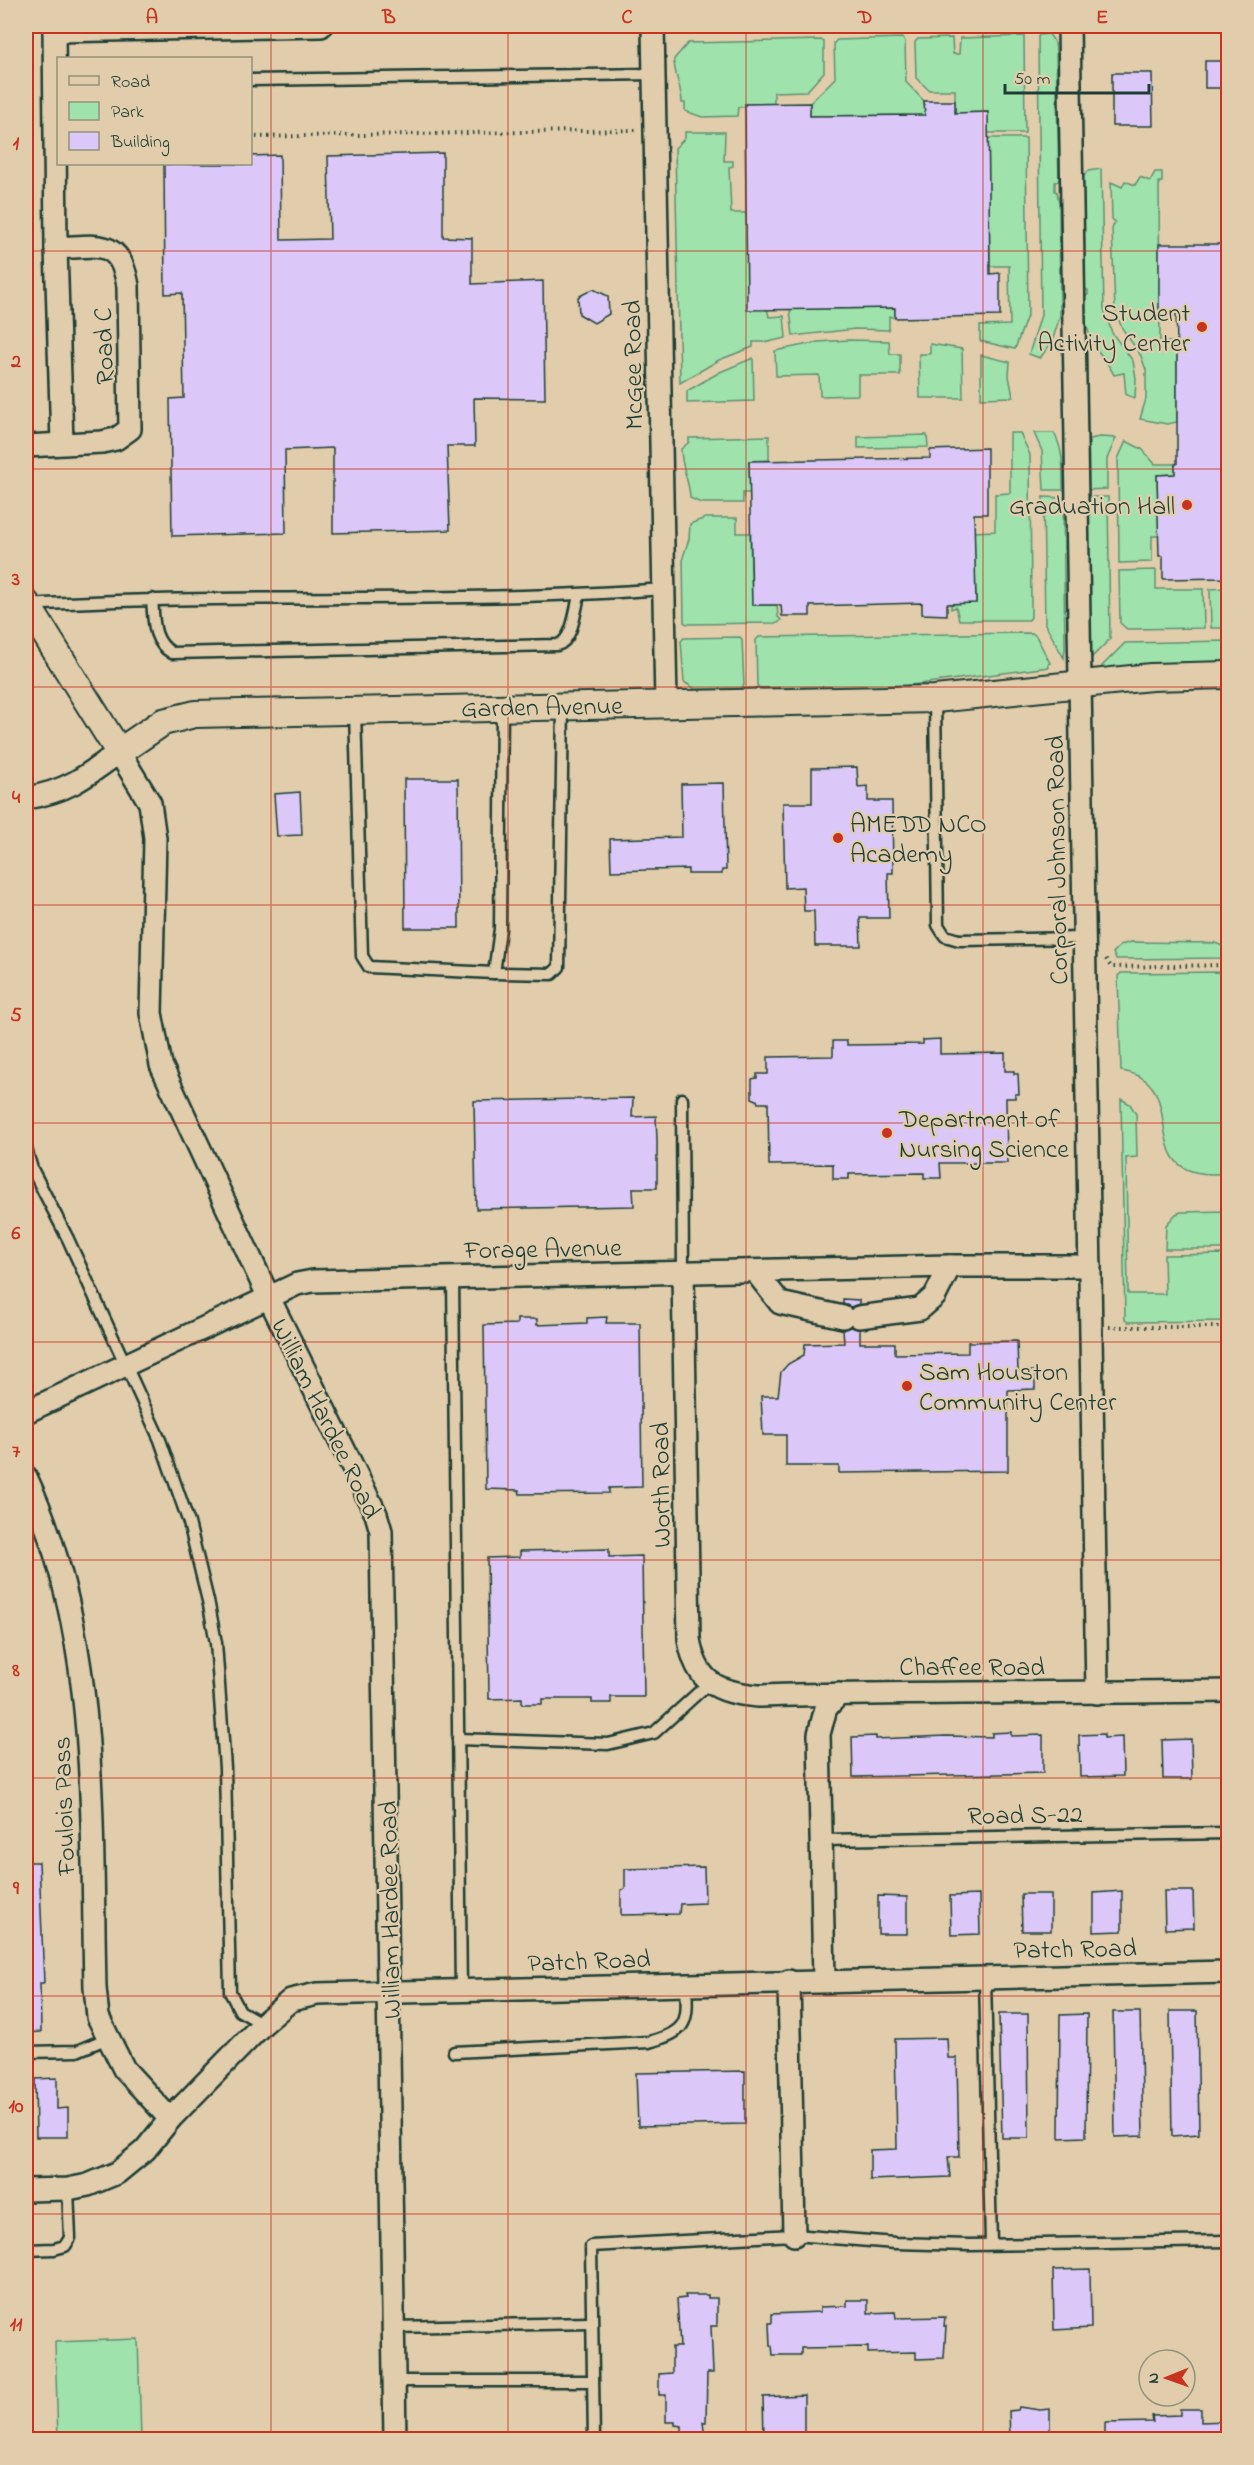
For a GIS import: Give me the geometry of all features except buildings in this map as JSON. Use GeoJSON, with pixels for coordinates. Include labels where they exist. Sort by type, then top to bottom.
{"type":"FeatureCollection","features":[{"type":"Feature","properties":{"kind":"street"},"geometry":{"type":"LineString","coordinates":[[26,446],[62,443],[56,248],[54,28],[321,26]]}},
{"type":"Feature","properties":{"kind":"street","name":"McGee Road"},"geometry":{"type":"LineString","coordinates":[[653,26],[666,704]]}},
{"type":"Feature","properties":{"kind":"street","name":"Corporal Johnson Road"},"geometry":{"type":"LineString","coordinates":[[1069,26],[1097,1693]]}},
{"type":"Feature","properties":{"kind":"street","name":"Road C"},"geometry":{"type":"LineString","coordinates":[[56,248],[105,247],[125,265],[128,286],[130,429],[116,439],[62,443]]}},
{"type":"Feature","properties":{"kind":"street","name":"William Hardee Road"},"geometry":{"type":"LineString","coordinates":[[26,604],[150,803],[155,838],[151,1013],[158,1057],[269,1298],[376,1514],[381,1531],[390,1992],[395,2439]]}},
{"type":"Feature","properties":{"kind":"street","name":"Garden Avenue"},"geometry":{"type":"LineString","coordinates":[[26,798],[44,795],[76,783],[163,722],[195,714],[935,699],[1151,677],[1228,675]]}},
{"type":"Feature","properties":{"kind":"street"},"geometry":{"type":"LineString","coordinates":[[755,1270],[780,1303],[851,1317],[920,1309],[935,1296],[950,1266]]}},
{"type":"Feature","properties":{"kind":"street","name":"Forage Avenue"},"geometry":{"type":"LineString","coordinates":[[26,1412],[297,1284],[313,1281],[950,1266],[1090,1266]]}},
{"type":"Feature","properties":{"kind":"street","name":"Worth Road"},"geometry":{"type":"LineString","coordinates":[[683,1272],[689,1640],[692,1660],[713,1685]]}},
{"type":"Feature","properties":{"kind":"street","name":"Foulois Pass"},"geometry":{"type":"LineString","coordinates":[[26,1477],[57,1559],[80,1666],[89,1747],[95,1988],[98,2017],[124,2069],[170,2119]]}},
{"type":"Feature","properties":{"kind":"street","name":"Chaffee Road"},"geometry":{"type":"LineString","coordinates":[[713,1685],[738,1694],[758,1696],[901,1692],[1011,1694],[1228,1691]]}},
{"type":"Feature","properties":{"kind":"street"},"geometry":{"type":"LineString","coordinates":[[824,1980],[823,1840],[819,1734],[826,1708],[838,1694]]}},
{"type":"Feature","properties":{"kind":"street","name":"Patch Road"},"geometry":{"type":"LineString","coordinates":[[26,2190],[68,2189],[88,2185],[117,2174],[145,2150],[170,2119],[263,2024],[291,2001],[317,1994],[1228,1972]]}},
{"type":"Feature","properties":{"kind":"street"},"geometry":{"type":"LineString","coordinates":[[789,1981],[794,2235]]}},
{"type":"Feature","properties":{"kind":"lane"},"geometry":{"type":"LineString","coordinates":[[252,80],[654,74]]}},
{"type":"Feature","properties":{"kind":"lane"},"geometry":{"type":"LineString","coordinates":[[26,604],[152,599],[579,596],[664,589]]}},
{"type":"Feature","properties":{"kind":"lane"},"geometry":{"type":"LineString","coordinates":[[152,599],[156,636],[162,647],[172,653],[557,645],[563,644],[568,638],[579,596]]}},
{"type":"Feature","properties":{"kind":"lane"},"geometry":{"type":"LineString","coordinates":[[935,699],[938,925],[945,936],[959,940],[1084,938]]}},
{"type":"Feature","properties":{"kind":"lane"},"geometry":{"type":"LineString","coordinates":[[355,710],[362,956],[369,967],[552,974],[559,967],[563,706]]}},
{"type":"Feature","properties":{"kind":"lane"},"geometry":{"type":"LineString","coordinates":[[494,973],[500,929],[502,707]]}},
{"type":"Feature","properties":{"kind":"lane"},"geometry":{"type":"LineString","coordinates":[[682,1099],[683,1272]]}},
{"type":"Feature","properties":{"kind":"lane"},"geometry":{"type":"LineString","coordinates":[[26,1149],[32,1169],[160,1440],[189,1523],[216,1643],[225,1768],[230,1992],[240,2011],[263,2024]]}},
{"type":"Feature","properties":{"kind":"lane"},"geometry":{"type":"LineString","coordinates":[[453,1278],[461,1990]]}},
{"type":"Feature","properties":{"kind":"lane"},"geometry":{"type":"LineString","coordinates":[[458,1739],[608,1744],[654,1733],[713,1685]]}},
{"type":"Feature","properties":{"kind":"lane","name":"Road S-22"},"geometry":{"type":"LineString","coordinates":[[823,1840],[1228,1833]]}},
{"type":"Feature","properties":{"kind":"lane"},"geometry":{"type":"LineString","coordinates":[[985,1977],[991,2244]]}},
{"type":"Feature","properties":{"kind":"lane"},"geometry":{"type":"LineString","coordinates":[[454,2052],[648,2042],[670,2036],[682,2026],[688,2014],[686,1984]]}},
{"type":"Feature","properties":{"kind":"lane"},"geometry":{"type":"LineString","coordinates":[[26,2052],[77,2051],[108,2038]]}},
{"type":"Feature","properties":{"kind":"lane"},"geometry":{"type":"LineString","coordinates":[[26,2250],[54,2249],[65,2246],[70,2238],[68,2189]]}},
{"type":"Feature","properties":{"kind":"lane"},"geometry":{"type":"LineString","coordinates":[[594,2439],[591,2246],[794,2235],[895,2243],[1228,2241]]}},
{"type":"Feature","properties":{"kind":"lane"},"geometry":{"type":"LineString","coordinates":[[394,2327],[591,2324]]}},
{"type":"Feature","properties":{"kind":"lane"},"geometry":{"type":"LineString","coordinates":[[394,2381],[592,2380]]}},
{"type":"Feature","properties":{"kind":"path"},"geometry":{"type":"LineString","coordinates":[[252,137],[655,129]]}},
{"type":"Feature","properties":{"kind":"path"},"geometry":{"type":"LineString","coordinates":[[1106,959],[1111,967],[1228,965]]}},
{"type":"Feature","properties":{"kind":"path"},"geometry":{"type":"LineString","coordinates":[[1091,1328],[1228,1327]]}},
{"type":"Feature","properties":{"kind":"green space"},"geometry":{"type":"Polygon","coordinates":[[[1049,34],[1055,43],[1056,52],[1059,181],[1055,182],[1055,191],[1059,202],[1060,316],[1052,342],[1040,358],[1029,354],[1041,315],[1038,37],[1049,34]]]}},
{"type":"Feature","properties":{"kind":"green space"},"geometry":{"type":"Polygon","coordinates":[[[1024,36],[1025,133],[988,133],[987,112],[955,113],[955,90],[929,90],[916,78],[915,42],[918,39],[952,38],[953,54],[959,54],[960,38],[1024,36]]]}},
{"type":"Feature","properties":{"kind":"green space"},"geometry":{"type":"Polygon","coordinates":[[[902,38],[905,41],[906,82],[924,101],[925,115],[810,116],[810,103],[835,78],[834,43],[837,40],[902,38]]]}},
{"type":"Feature","properties":{"kind":"green space"},"geometry":{"type":"Polygon","coordinates":[[[821,40],[824,42],[824,72],[807,91],[774,92],[774,104],[745,104],[745,107],[738,107],[737,116],[702,117],[685,111],[674,59],[688,43],[821,40]]]}},
{"type":"Feature","properties":{"kind":"green space"},"geometry":{"type":"Polygon","coordinates":[[[685,132],[725,132],[724,161],[733,161],[733,166],[729,167],[731,213],[746,213],[769,317],[784,316],[786,338],[768,342],[753,342],[753,347],[719,360],[680,383],[675,148],[685,138],[685,132]]]}},
{"type":"Feature","properties":{"kind":"green space"},"geometry":{"type":"Polygon","coordinates":[[[988,138],[1026,138],[1028,313],[1015,349],[980,341],[980,326],[1010,325],[1009,266],[990,266],[988,138]]]}},
{"type":"Feature","properties":{"kind":"green space"},"geometry":{"type":"Polygon","coordinates":[[[1101,169],[1104,309],[1112,333],[1133,361],[1136,378],[1135,398],[1126,395],[1124,373],[1114,375],[1098,351],[1086,325],[1083,296],[1088,295],[1088,290],[1083,290],[1081,179],[1088,171],[1101,169]]]}},
{"type":"Feature","properties":{"kind":"green space"},"geometry":{"type":"Polygon","coordinates":[[[1155,172],[1162,172],[1162,182],[1159,182],[1160,342],[1177,342],[1177,422],[1167,424],[1140,419],[1146,399],[1146,370],[1141,356],[1122,328],[1115,311],[1112,229],[1115,222],[1112,219],[1111,182],[1122,187],[1125,181],[1135,185],[1140,177],[1150,181],[1155,172]]]}},
{"type":"Feature","properties":{"kind":"green space"},"geometry":{"type":"Polygon","coordinates":[[[895,308],[895,318],[889,316],[889,330],[855,329],[793,336],[790,309],[895,308]]]}},
{"type":"Feature","properties":{"kind":"green space"},"geometry":{"type":"Polygon","coordinates":[[[889,341],[890,354],[900,354],[900,375],[858,375],[858,395],[820,396],[819,375],[776,376],[775,351],[818,342],[889,341]]]}},
{"type":"Feature","properties":{"kind":"green space"},"geometry":{"type":"Polygon","coordinates":[[[930,344],[962,349],[963,398],[920,398],[919,354],[930,354],[930,344]]]}},
{"type":"Feature","properties":{"kind":"green space"},"geometry":{"type":"Polygon","coordinates":[[[981,355],[1010,362],[1009,376],[1013,397],[981,398],[981,355]]]}},
{"type":"Feature","properties":{"kind":"green space"},"geometry":{"type":"Polygon","coordinates":[[[753,358],[754,401],[687,403],[687,391],[720,372],[753,358]]]}},
{"type":"Feature","properties":{"kind":"green space"},"geometry":{"type":"Polygon","coordinates":[[[1010,433],[1020,433],[1030,455],[1031,617],[1029,620],[959,620],[956,607],[951,609],[951,604],[976,602],[974,532],[995,531],[995,494],[1010,493],[1010,433]]]}},
{"type":"Feature","properties":{"kind":"green space"},"geometry":{"type":"Polygon","coordinates":[[[1034,433],[1054,433],[1061,454],[1063,490],[1044,490],[1042,451],[1034,433]]]}},
{"type":"Feature","properties":{"kind":"green space"},"geometry":{"type":"Polygon","coordinates":[[[927,435],[928,447],[858,448],[858,437],[927,435]]]}},
{"type":"Feature","properties":{"kind":"green space"},"geometry":{"type":"Polygon","coordinates":[[[769,436],[769,460],[749,461],[750,493],[743,493],[743,503],[701,503],[690,498],[681,449],[689,442],[689,438],[769,436]]]}},
{"type":"Feature","properties":{"kind":"green space"},"geometry":{"type":"Polygon","coordinates":[[[1116,438],[1107,459],[1107,489],[1086,490],[1086,458],[1090,439],[1116,438]]]}},
{"type":"Feature","properties":{"kind":"green space"},"geometry":{"type":"Polygon","coordinates":[[[1126,441],[1142,449],[1155,464],[1175,464],[1175,474],[1157,475],[1159,536],[1152,536],[1152,562],[1119,563],[1118,459],[1126,441]]]}},
{"type":"Feature","properties":{"kind":"green space"},"geometry":{"type":"Polygon","coordinates":[[[1043,497],[1063,498],[1064,658],[1045,624],[1043,497]]]}},
{"type":"Feature","properties":{"kind":"green space"},"geometry":{"type":"Polygon","coordinates":[[[1086,497],[1108,497],[1110,639],[1091,658],[1089,651],[1086,497]]]}},
{"type":"Feature","properties":{"kind":"green space"},"geometry":{"type":"Polygon","coordinates":[[[705,518],[737,518],[737,533],[750,533],[752,605],[777,605],[778,617],[781,620],[778,623],[687,624],[684,622],[683,557],[689,539],[690,524],[705,518]]]}},
{"type":"Feature","properties":{"kind":"green space"},"geometry":{"type":"Polygon","coordinates":[[[1156,570],[1156,589],[1203,589],[1204,628],[1127,629],[1120,623],[1119,571],[1156,570]]]}},
{"type":"Feature","properties":{"kind":"green space"},"geometry":{"type":"Polygon","coordinates":[[[1228,588],[1228,628],[1211,628],[1210,589],[1228,588]]]}},
{"type":"Feature","properties":{"kind":"green space"},"geometry":{"type":"Polygon","coordinates":[[[1032,633],[1036,636],[1050,663],[1049,667],[904,686],[759,688],[757,685],[756,640],[759,637],[1032,633]]]}},
{"type":"Feature","properties":{"kind":"green space"},"geometry":{"type":"Polygon","coordinates":[[[740,637],[744,685],[742,688],[695,689],[684,682],[681,641],[684,638],[740,637]]]}},
{"type":"Feature","properties":{"kind":"green space"},"geometry":{"type":"Polygon","coordinates":[[[1228,641],[1228,665],[1102,669],[1102,666],[1125,643],[1228,641]]]}},
{"type":"Feature","properties":{"kind":"green space"},"geometry":{"type":"Polygon","coordinates":[[[1131,942],[1215,943],[1225,947],[1228,945],[1228,958],[1116,959],[1113,953],[1121,945],[1131,942]]]}},
{"type":"Feature","properties":{"kind":"green space"},"geometry":{"type":"Polygon","coordinates":[[[1228,972],[1228,1173],[1208,1174],[1182,1167],[1172,1155],[1166,1140],[1160,1105],[1154,1090],[1142,1078],[1121,1071],[1118,976],[1121,973],[1228,972]]]}},
{"type":"Feature","properties":{"kind":"green space"},"geometry":{"type":"Polygon","coordinates":[[[1121,1099],[1130,1104],[1136,1114],[1137,1157],[1126,1158],[1128,1294],[1165,1294],[1164,1255],[1228,1254],[1228,1321],[1128,1322],[1125,1320],[1121,1099]]]}},
{"type":"Feature","properties":{"kind":"green space"},"geometry":{"type":"Polygon","coordinates":[[[1228,1211],[1228,1249],[1165,1249],[1166,1225],[1176,1214],[1228,1211]]]}},
{"type":"Feature","properties":{"kind":"green space"},"geometry":{"type":"Polygon","coordinates":[[[138,2339],[141,2439],[58,2439],[55,2342],[138,2339]]]}},
{"type":"Feature","properties":{"kind":"place","name":"Student Activity Center"},"geometry":{"type":"Point","coordinates":[1202,327]}},
{"type":"Feature","properties":{"kind":"place","name":"Graduation Hall"},"geometry":{"type":"Point","coordinates":[1187,505]}},
{"type":"Feature","properties":{"kind":"place","name":"AMEDD NCO Academy"},"geometry":{"type":"Point","coordinates":[838,838]}},
{"type":"Feature","properties":{"kind":"place","name":"Department of Nursing Science"},"geometry":{"type":"Point","coordinates":[887,1133]}},
{"type":"Feature","properties":{"kind":"place","name":"Sam Houston Community Center"},"geometry":{"type":"Point","coordinates":[907,1386]}}]}
